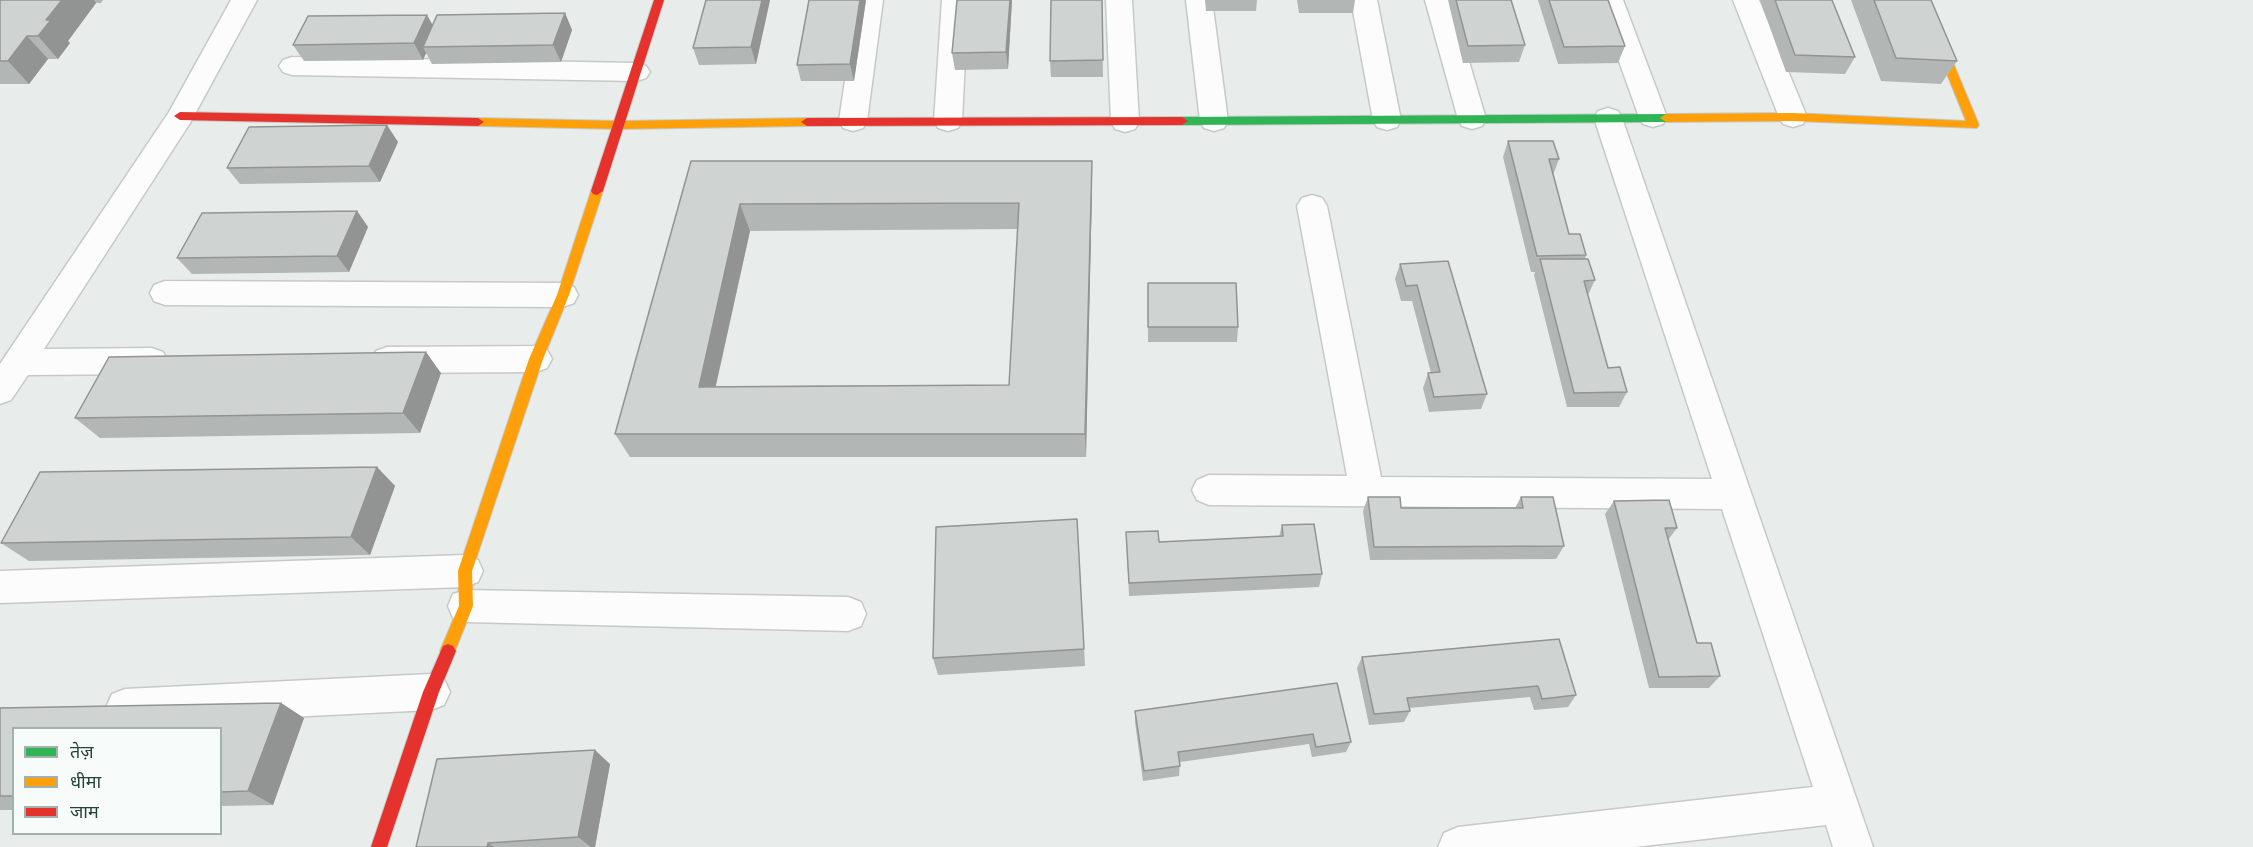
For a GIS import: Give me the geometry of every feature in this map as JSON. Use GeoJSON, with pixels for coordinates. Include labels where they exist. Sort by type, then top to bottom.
{"type":"FeatureCollection","features":[{"type":"Feature","properties":{"kind":"street"},"geometry":{"type":"LineString","coordinates":[[0,391],[180,116],[244,0]]}},
{"type":"Feature","properties":{"kind":"street"},"geometry":{"type":"LineString","coordinates":[[379,847],[466,589],[536,359],[563,295],[659,0]]}},
{"type":"Feature","properties":{"kind":"street"},"geometry":{"type":"LineString","coordinates":[[853,121],[870,0]]}},
{"type":"Feature","properties":{"kind":"street"},"geometry":{"type":"LineString","coordinates":[[948,121],[955,0]]}},
{"type":"Feature","properties":{"kind":"street"},"geometry":{"type":"LineString","coordinates":[[1119,0],[1125,122]]}},
{"type":"Feature","properties":{"kind":"street"},"geometry":{"type":"LineString","coordinates":[[1199,0],[1214,121]]}},
{"type":"Feature","properties":{"kind":"street"},"geometry":{"type":"LineString","coordinates":[[1364,0],[1387,120]]}},
{"type":"Feature","properties":{"kind":"street"},"geometry":{"type":"LineString","coordinates":[[1438,0],[1472,119]]}},
{"type":"Feature","properties":{"kind":"street"},"geometry":{"type":"LineString","coordinates":[[1610,0],[1653,117]]}},
{"type":"Feature","properties":{"kind":"street"},"geometry":{"type":"LineString","coordinates":[[1746,0],[1793,117]]}},
{"type":"Feature","properties":{"kind":"street"},"geometry":{"type":"LineString","coordinates":[[180,116],[620,125],[853,121],[1125,122],[1793,117],[1973,125],[1922,0]]}},
{"type":"Feature","properties":{"kind":"street"},"geometry":{"type":"LineString","coordinates":[[292,66],[637,72]]}},
{"type":"Feature","properties":{"kind":"street"},"geometry":{"type":"LineString","coordinates":[[1608,118],[1853,847]]}},
{"type":"Feature","properties":{"kind":"street"},"geometry":{"type":"LineString","coordinates":[[1312,206],[1367,492]]}},
{"type":"Feature","properties":{"kind":"street"},"geometry":{"type":"LineString","coordinates":[[165,293],[563,295]]}},
{"type":"Feature","properties":{"kind":"street"},"geometry":{"type":"LineString","coordinates":[[360,360],[536,359]]}},
{"type":"Feature","properties":{"kind":"street"},"geometry":{"type":"LineString","coordinates":[[19,362],[183,361]]}},
{"type":"Feature","properties":{"kind":"street"},"geometry":{"type":"LineString","coordinates":[[1209,490],[1735,494]]}},
{"type":"Feature","properties":{"kind":"street"},"geometry":{"type":"LineString","coordinates":[[0,587],[466,589],[848,614]]}},
{"type":"Feature","properties":{"kind":"street"},"geometry":{"type":"LineString","coordinates":[[96,709],[431,692]]}},
{"type":"Feature","properties":{"kind":"street"},"geometry":{"type":"LineString","coordinates":[[1458,847],[1838,804]]}},
{"type":"Feature","properties":{"kind":"building"},"geometry":{"type":"Polygon","coordinates":[[[0,0],[62,0],[46,20],[51,20],[38,36],[27,36],[8,61],[0,61],[0,0]]]}},
{"type":"Feature","properties":{"kind":"building"},"geometry":{"type":"Polygon","coordinates":[[[706,0],[762,0],[751,47],[693,48],[706,0]]]}},
{"type":"Feature","properties":{"kind":"building"},"geometry":{"type":"Polygon","coordinates":[[[809,0],[860,0],[850,64],[797,65],[809,0]]]}},
{"type":"Feature","properties":{"kind":"building"},"geometry":{"type":"Polygon","coordinates":[[[957,0],[1010,0],[1006,52],[952,53],[957,0]]]}},
{"type":"Feature","properties":{"kind":"building"},"geometry":{"type":"Polygon","coordinates":[[[1051,0],[1102,0],[1103,60],[1050,61],[1051,0]]]}},
{"type":"Feature","properties":{"kind":"building"},"geometry":{"type":"Polygon","coordinates":[[[1456,0],[1511,0],[1525,45],[1468,46],[1456,0]]]}},
{"type":"Feature","properties":{"kind":"building"},"geometry":{"type":"Polygon","coordinates":[[[1549,0],[1608,0],[1625,46],[1564,47],[1549,0]]]}},
{"type":"Feature","properties":{"kind":"building"},"geometry":{"type":"Polygon","coordinates":[[[1775,0],[1832,0],[1855,57],[1795,55],[1775,0]]]}},
{"type":"Feature","properties":{"kind":"building"},"geometry":{"type":"Polygon","coordinates":[[[1874,0],[1931,0],[1957,61],[1896,58],[1874,0]]]}},
{"type":"Feature","properties":{"kind":"building"},"geometry":{"type":"Polygon","coordinates":[[[565,13],[553,45],[423,47],[437,15],[565,13]]]}},
{"type":"Feature","properties":{"kind":"building"},"geometry":{"type":"Polygon","coordinates":[[[427,15],[414,43],[293,45],[308,16],[427,15]]]}},
{"type":"Feature","properties":{"kind":"building"},"geometry":{"type":"Polygon","coordinates":[[[387,125],[369,166],[227,168],[249,127],[387,125]]]}},
{"type":"Feature","properties":{"kind":"building"},"geometry":{"type":"Polygon","coordinates":[[[1508,141],[1553,141],[1559,159],[1549,159],[1569,234],[1580,234],[1586,255],[1537,256],[1508,141]]]}},
{"type":"Feature","properties":{"kind":"building"},"geometry":{"type":"Polygon","coordinates":[[[691,161],[1092,161],[1085,434],[615,434],[691,161]],[[1019,203],[740,204],[699,387],[1009,385],[1019,203]]]}},
{"type":"Feature","properties":{"kind":"building"},"geometry":{"type":"Polygon","coordinates":[[[357,211],[337,256],[177,258],[202,213],[357,211]]]}},
{"type":"Feature","properties":{"kind":"building"},"geometry":{"type":"Polygon","coordinates":[[[1540,259],[1588,259],[1595,280],[1584,281],[1608,368],[1620,367],[1627,392],[1574,393],[1540,259]]]}},
{"type":"Feature","properties":{"kind":"building"},"geometry":{"type":"Polygon","coordinates":[[[1448,261],[1487,394],[1434,397],[1428,373],[1440,372],[1417,285],[1406,286],[1400,264],[1448,261]]]}},
{"type":"Feature","properties":{"kind":"building"},"geometry":{"type":"Polygon","coordinates":[[[1148,283],[1236,283],[1238,327],[1148,327],[1148,283]]]}},
{"type":"Feature","properties":{"kind":"building"},"geometry":{"type":"Polygon","coordinates":[[[426,352],[403,413],[75,418],[109,357],[426,352]]]}},
{"type":"Feature","properties":{"kind":"building"},"geometry":{"type":"Polygon","coordinates":[[[377,467],[351,537],[1,543],[40,472],[377,467]]]}},
{"type":"Feature","properties":{"kind":"building"},"geometry":{"type":"Polygon","coordinates":[[[1368,497],[1400,497],[1401,508],[1523,508],[1521,497],[1553,497],[1564,546],[1374,547],[1368,497]]]}},
{"type":"Feature","properties":{"kind":"building"},"geometry":{"type":"Polygon","coordinates":[[[1669,500],[1677,528],[1665,528],[1697,643],[1711,643],[1720,676],[1659,677],[1614,501],[1669,500]]]}},
{"type":"Feature","properties":{"kind":"building"},"geometry":{"type":"Polygon","coordinates":[[[1077,519],[1084,649],[933,658],[936,527],[1077,519]]]}},
{"type":"Feature","properties":{"kind":"building"},"geometry":{"type":"Polygon","coordinates":[[[1314,524],[1322,574],[1129,583],[1126,532],[1158,531],[1159,542],[1283,536],[1282,525],[1314,524]]]}},
{"type":"Feature","properties":{"kind":"building"},"geometry":{"type":"Polygon","coordinates":[[[1559,639],[1576,695],[1542,699],[1538,686],[1407,698],[1410,711],[1374,714],[1362,657],[1559,639]]]}},
{"type":"Feature","properties":{"kind":"building"},"geometry":{"type":"Polygon","coordinates":[[[1337,683],[1351,742],[1316,747],[1313,734],[1178,752],[1180,766],[1144,771],[1135,711],[1337,683]]]}},
{"type":"Feature","properties":{"kind":"building"},"geometry":{"type":"Polygon","coordinates":[[[281,703],[248,791],[222,792],[222,727],[12,727],[12,796],[0,796],[0,708],[281,703]]]}},
{"type":"Feature","properties":{"kind":"building"},"geometry":{"type":"Polygon","coordinates":[[[595,750],[578,837],[488,843],[487,847],[416,847],[437,759],[595,750]]]}},
{"type":"Feature","properties":{"kind":"traffic: fast"},"geometry":{"type":"LineString","coordinates":[[1182,121],[1666,118]]}},
{"type":"Feature","properties":{"kind":"traffic: slow"},"geometry":{"type":"LineString","coordinates":[[1666,118],[1793,117],[1973,125],[1922,0]]}},
{"type":"Feature","properties":{"kind":"traffic: slow"},"geometry":{"type":"LineString","coordinates":[[478,122],[620,125],[807,122]]}},
{"type":"Feature","properties":{"kind":"traffic: slow"},"geometry":{"type":"LineString","coordinates":[[448,651],[466,606],[465,571],[536,359],[563,295],[597,191]]}},
{"type":"Feature","properties":{"kind":"traffic: jam"},"geometry":{"type":"LineString","coordinates":[[597,191],[659,0]]}},
{"type":"Feature","properties":{"kind":"traffic: jam"},"geometry":{"type":"LineString","coordinates":[[180,116],[478,122]]}},
{"type":"Feature","properties":{"kind":"traffic: jam"},"geometry":{"type":"LineString","coordinates":[[807,122],[1182,121]]}},
{"type":"Feature","properties":{"kind":"traffic: jam"},"geometry":{"type":"LineString","coordinates":[[379,847],[431,692],[448,651]]}}]}
